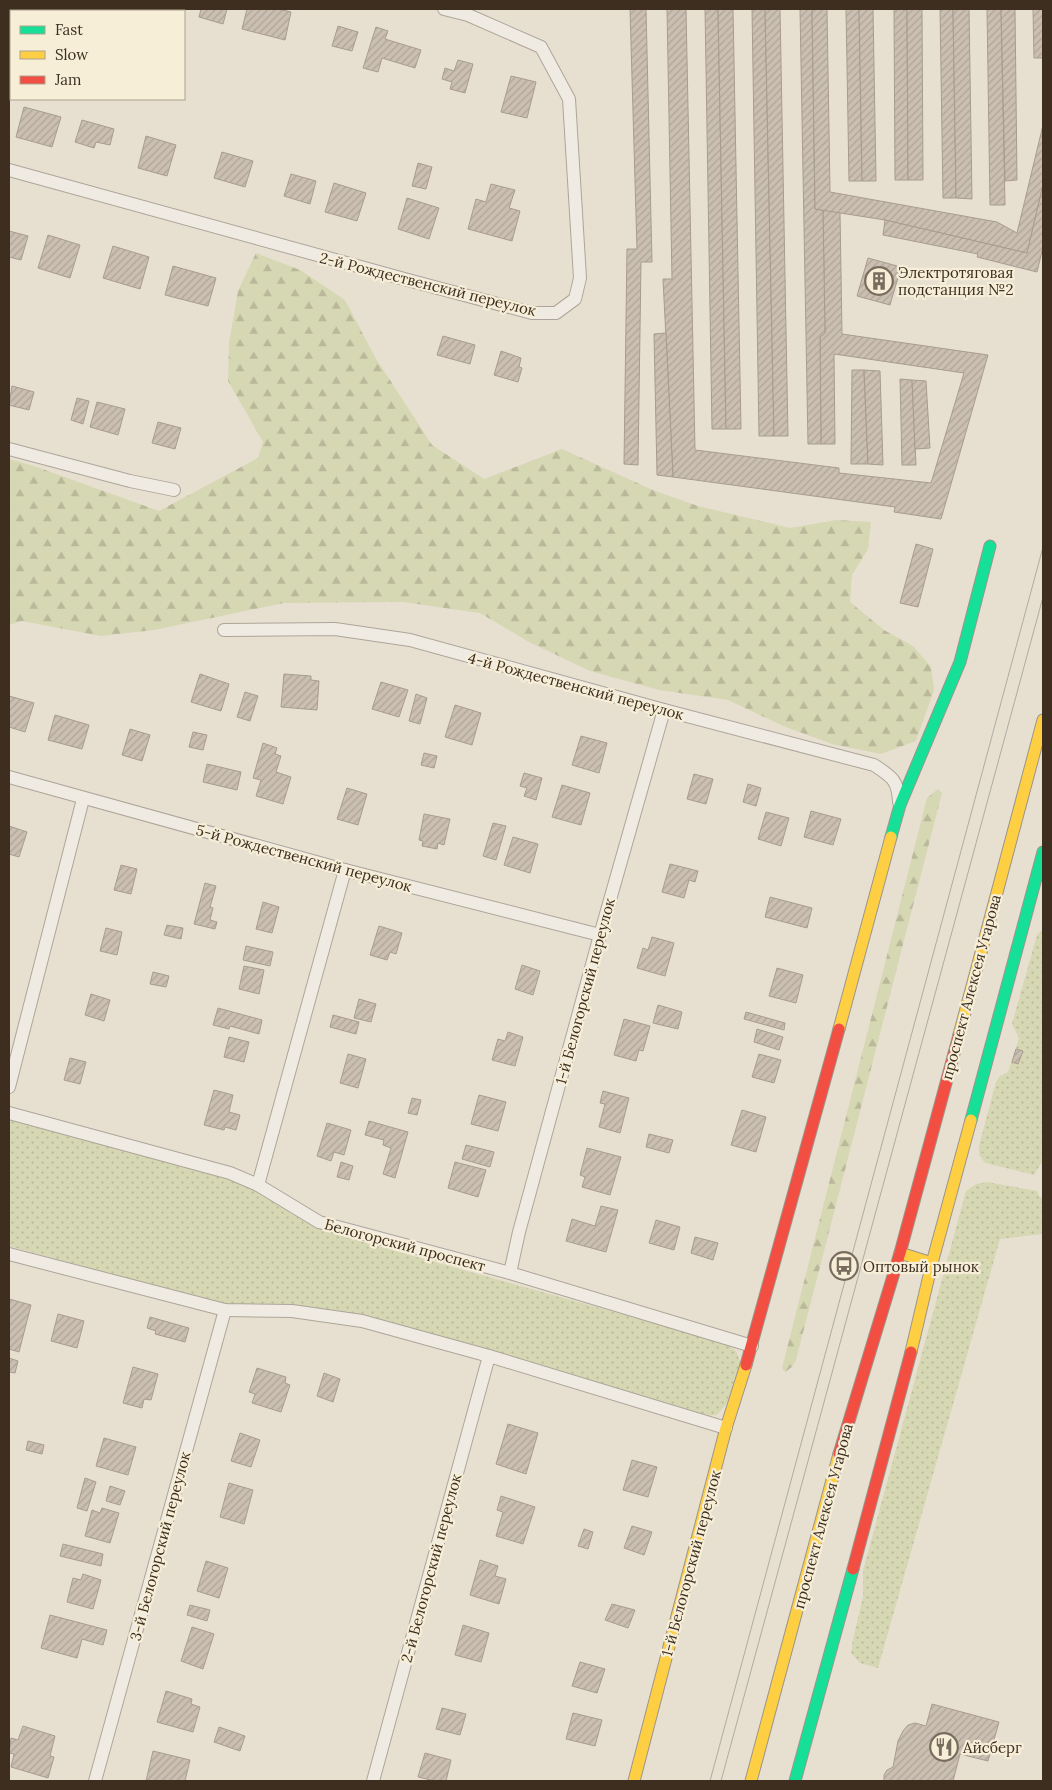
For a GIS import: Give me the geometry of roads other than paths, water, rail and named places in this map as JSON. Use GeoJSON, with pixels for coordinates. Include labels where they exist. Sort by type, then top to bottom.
{"type":"FeatureCollection","features":[{"type":"Feature","properties":{"kind":"main road","name":"1-й Белогорский переулок"},"geometry":{"type":"LineString","coordinates":[[634,1781],[726,1428],[752,1346],[900,804],[960,662],[990,546]]}},
{"type":"Feature","properties":{"kind":"main road","name":"проспект Алексея Угарова"},"geometry":{"type":"LineString","coordinates":[[751,1781],[848,1423],[900,1253],[1043,720]]}},
{"type":"Feature","properties":{"kind":"main road"},"geometry":{"type":"LineString","coordinates":[[795,1781],[902,1392],[932,1263],[1043,852]]}},
{"type":"Feature","properties":{"kind":"main road"},"geometry":{"type":"LineString","coordinates":[[900,1253],[932,1263]]}},
{"type":"Feature","properties":{"kind":"street","name":"2-й Рождественский переулок"},"geometry":{"type":"LineString","coordinates":[[9,170],[532,313],[556,313],[575,299],[580,278],[569,99],[541,47],[468,15],[444,9]]}},
{"type":"Feature","properties":{"kind":"street"},"geometry":{"type":"LineString","coordinates":[[9,449],[130,481],[174,490]]}},
{"type":"Feature","properties":{"kind":"street","name":"4-й Рождественский переулок"},"geometry":{"type":"LineString","coordinates":[[224,630],[335,630],[410,640],[664,710],[874,765],[888,774],[899,787],[900,804]]}},
{"type":"Feature","properties":{"kind":"street","name":"1-й Белогорский переулок"},"geometry":{"type":"LineString","coordinates":[[510,1273],[519,1232],[600,935],[664,710]]}},
{"type":"Feature","properties":{"kind":"street","name":"5-й Рождественский переулок"},"geometry":{"type":"LineString","coordinates":[[9,777],[345,870],[600,935]]}},
{"type":"Feature","properties":{"kind":"street"},"geometry":{"type":"LineString","coordinates":[[9,1088],[83,799]]}},
{"type":"Feature","properties":{"kind":"street"},"geometry":{"type":"LineString","coordinates":[[258,1185],[345,870]]}},
{"type":"Feature","properties":{"kind":"street","name":"Белогорский проспект"},"geometry":{"type":"LineString","coordinates":[[9,1113],[230,1173],[258,1185],[319,1222],[510,1273],[752,1346]]}},
{"type":"Feature","properties":{"kind":"street"},"geometry":{"type":"LineString","coordinates":[[9,1254],[224,1310],[292,1311],[362,1321],[489,1356],[726,1428]]}},
{"type":"Feature","properties":{"kind":"street","name":"3-й Белогорский переулок"},"geometry":{"type":"LineString","coordinates":[[95,1781],[224,1310]]}},
{"type":"Feature","properties":{"kind":"street","name":"2-й Белогорский переулок"},"geometry":{"type":"LineString","coordinates":[[373,1781],[489,1356]]}},
{"type":"Feature","properties":{"kind":"tram line"},"geometry":{"type":"LineString","coordinates":[[710,1781],[1043,547]]}},
{"type":"Feature","properties":{"kind":"tram line"},"geometry":{"type":"LineString","coordinates":[[721,1781],[1043,597]]}},
{"type":"Feature","properties":{"kind":"place","name":"Электротяговая подстанция №2"},"geometry":{"type":"Point","coordinates":[879,281]}},
{"type":"Feature","properties":{"kind":"place","name":"Оптовый рынок"},"geometry":{"type":"Point","coordinates":[844,1266]}},
{"type":"Feature","properties":{"kind":"place","name":"Айсберг"},"geometry":{"type":"Point","coordinates":[944,1747]}}]}
